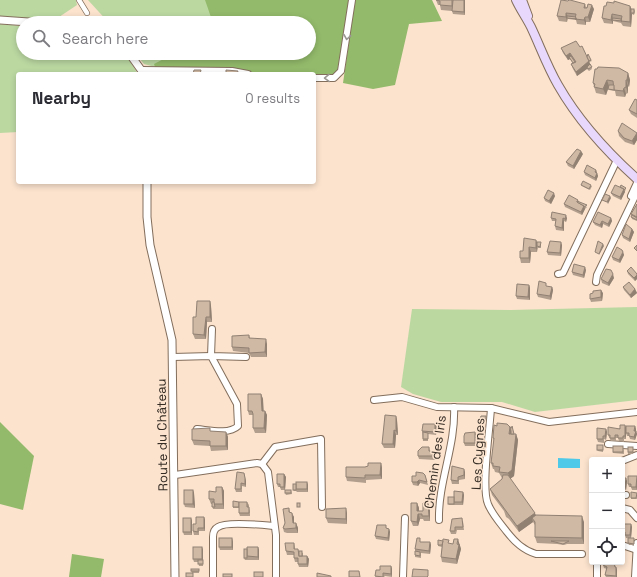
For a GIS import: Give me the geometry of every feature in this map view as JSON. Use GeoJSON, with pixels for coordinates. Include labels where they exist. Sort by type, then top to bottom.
{"type":"FeatureCollection","features":[{"type":"Feature","properties":{"kind":"main road"},"geometry":{"type":"LineString","coordinates":[[516,0],[530,25],[558,84],[589,128],[617,160],[637,179]]}},
{"type":"Feature","properties":{"kind":"main road"},"geometry":{"type":"LineString","coordinates":[[524,2],[530,25]]}},
{"type":"Feature","properties":{"kind":"street"},"geometry":{"type":"LineString","coordinates":[[79,0],[87,13]]}},
{"type":"Feature","properties":{"kind":"street"},"geometry":{"type":"LineString","coordinates":[[316,78],[334,78],[339,74],[343,62],[352,0]]}},
{"type":"Feature","properties":{"kind":"street"},"geometry":{"type":"LineString","coordinates":[[0,20],[16,21]]}},
{"type":"Feature","properties":{"kind":"street"},"geometry":{"type":"LineString","coordinates":[[134,60],[143,72],[237,72]]}},
{"type":"Feature","properties":{"kind":"street"},"geometry":{"type":"LineString","coordinates":[[558,274],[563,273],[617,160]]}},
{"type":"Feature","properties":{"kind":"street"},"geometry":{"type":"LineString","coordinates":[[599,262],[637,183]]}},
{"type":"Feature","properties":{"kind":"street","name":"Route du Château"},"geometry":{"type":"LineString","coordinates":[[147,184],[147,217],[150,245],[170,327],[173,357],[175,577]]}},
{"type":"Feature","properties":{"kind":"street"},"geometry":{"type":"LineString","coordinates":[[596,282],[597,275],[637,192]]}},
{"type":"Feature","properties":{"kind":"street"},"geometry":{"type":"LineString","coordinates":[[197,429],[227,431],[235,429],[238,426],[237,404],[211,356],[212,330]]}},
{"type":"Feature","properties":{"kind":"street"},"geometry":{"type":"LineString","coordinates":[[173,357],[246,357]]}},
{"type":"Feature","properties":{"kind":"street"},"geometry":{"type":"LineString","coordinates":[[374,400],[388,397],[410,399],[437,407],[491,408],[549,422],[637,412]]}},
{"type":"Feature","properties":{"kind":"street","name":"Chemin des Iris"},"geometry":{"type":"LineString","coordinates":[[439,520],[439,498],[452,433],[454,407]]}},
{"type":"Feature","properties":{"kind":"street","name":"Les Cygnes"},"geometry":{"type":"LineString","coordinates":[[491,408],[486,484],[487,502],[491,510],[514,541],[529,552],[552,555],[582,554]]}},
{"type":"Feature","properties":{"kind":"street"},"geometry":{"type":"LineString","coordinates":[[175,475],[262,464],[275,447],[321,439],[322,507]]}},
{"type":"Feature","properties":{"kind":"street"},"geometry":{"type":"LineString","coordinates":[[608,444],[637,446]]}},
{"type":"Feature","properties":{"kind":"street"},"geometry":{"type":"LineString","coordinates":[[625,460],[637,455]]}},
{"type":"Feature","properties":{"kind":"street"},"geometry":{"type":"LineString","coordinates":[[262,464],[268,472],[274,526],[276,577]]}},
{"type":"Feature","properties":{"kind":"street"},"geometry":{"type":"LineString","coordinates":[[625,509],[630,510],[637,518]]}},
{"type":"Feature","properties":{"kind":"street"},"geometry":{"type":"LineString","coordinates":[[403,577],[405,518]]}},
{"type":"Feature","properties":{"kind":"street"},"geometry":{"type":"LineString","coordinates":[[213,577],[213,538],[214,532],[219,526],[228,524],[274,526]]}},
{"type":"Feature","properties":{"kind":"street"},"geometry":{"type":"LineString","coordinates":[[635,577],[637,543]]}},
{"type":"Feature","properties":{"kind":"street"},"geometry":{"type":"LineString","coordinates":[[625,546],[637,550]]}},
{"type":"Feature","properties":{"kind":"street"},"geometry":{"type":"LineString","coordinates":[[597,565],[597,577]]}},
{"type":"Feature","properties":{"kind":"green space"},"geometry":{"type":"Polygon","coordinates":[[[0,0],[76,0],[77,5],[60,16],[16,16],[16,18],[0,17],[0,0]]]}},
{"type":"Feature","properties":{"kind":"green space"},"geometry":{"type":"Polygon","coordinates":[[[88,0],[349,0],[315,72],[250,72],[227,68],[155,67],[144,64],[141,60],[316,60],[316,16],[103,16],[88,0]]]}},
{"type":"Feature","properties":{"kind":"green space"},"geometry":{"type":"Polygon","coordinates":[[[205,0],[349,0],[339,70],[332,76],[316,76],[316,72],[250,72],[227,68],[155,67],[154,64],[162,60],[316,60],[316,16],[211,16],[205,0]]]}},
{"type":"Feature","properties":{"kind":"green space"},"geometry":{"type":"Polygon","coordinates":[[[355,0],[432,0],[442,21],[409,24],[395,85],[373,89],[343,83],[355,0]]]}},
{"type":"Feature","properties":{"kind":"green space"},"geometry":{"type":"Polygon","coordinates":[[[0,24],[16,25],[16,60],[129,60],[137,72],[16,72],[16,132],[0,133],[0,24]]]}},
{"type":"Feature","properties":{"kind":"green space"},"geometry":{"type":"Polygon","coordinates":[[[637,307],[637,400],[535,412],[502,402],[441,402],[413,394],[401,387],[412,309],[510,310],[637,307]]]}},
{"type":"Feature","properties":{"kind":"green space"},"geometry":{"type":"Polygon","coordinates":[[[0,422],[34,456],[23,510],[0,504],[0,422]]]}},
{"type":"Feature","properties":{"kind":"green space"},"geometry":{"type":"Polygon","coordinates":[[[72,554],[104,559],[101,577],[69,577],[72,554]]]}},
{"type":"Feature","properties":{"kind":"water"},"geometry":{"type":"Polygon","coordinates":[[[558,458],[580,459],[580,468],[558,468],[558,458]]]}},
{"type":"Feature","properties":{"kind":"building"},"geometry":{"type":"Polygon","coordinates":[[[436,0],[452,0],[452,6],[440,5],[440,1],[436,0]]]}},
{"type":"Feature","properties":{"kind":"building"},"geometry":{"type":"Polygon","coordinates":[[[453,0],[464,0],[464,12],[452,11],[453,0]]]}},
{"type":"Feature","properties":{"kind":"building"},"geometry":{"type":"Polygon","coordinates":[[[561,0],[570,0],[585,4],[584,8],[587,8],[588,4],[592,5],[588,17],[585,17],[584,20],[575,19],[576,14],[566,13],[566,17],[557,16],[561,0]]]}},
{"type":"Feature","properties":{"kind":"building"},"geometry":{"type":"Polygon","coordinates":[[[614,1],[630,6],[630,22],[621,21],[622,16],[612,14],[611,20],[602,18],[604,6],[606,6],[607,2],[614,3],[614,1]]]}},
{"type":"Feature","properties":{"kind":"building"},"geometry":{"type":"Polygon","coordinates":[[[631,9],[634,9],[634,13],[631,13],[631,9]]]}},
{"type":"Feature","properties":{"kind":"building"},"geometry":{"type":"Polygon","coordinates":[[[567,16],[576,17],[575,19],[567,18],[567,16]]]}},
{"type":"Feature","properties":{"kind":"building"},"geometry":{"type":"Polygon","coordinates":[[[613,18],[621,19],[621,21],[612,20],[613,18]]]}},
{"type":"Feature","properties":{"kind":"building"},"geometry":{"type":"Polygon","coordinates":[[[576,41],[580,47],[582,46],[589,61],[576,72],[571,64],[576,62],[570,53],[566,56],[561,48],[576,41]]]}},
{"type":"Feature","properties":{"kind":"building"},"geometry":{"type":"Polygon","coordinates":[[[588,54],[591,60],[589,61],[587,57],[588,54]]]}},
{"type":"Feature","properties":{"kind":"building"},"geometry":{"type":"Polygon","coordinates":[[[571,56],[575,62],[573,63],[569,57],[571,56]]]}},
{"type":"Feature","properties":{"kind":"building"},"geometry":{"type":"Polygon","coordinates":[[[590,64],[592,67],[588,69],[587,67],[590,64]]]}},
{"type":"Feature","properties":{"kind":"building"},"geometry":{"type":"Polygon","coordinates":[[[598,67],[619,68],[628,73],[626,87],[623,91],[614,90],[613,81],[607,80],[603,89],[594,87],[595,84],[593,83],[595,69],[598,67]]]}},
{"type":"Feature","properties":{"kind":"building"},"geometry":{"type":"Polygon","coordinates":[[[194,70],[201,70],[200,72],[194,72],[194,70]]]}},
{"type":"Feature","properties":{"kind":"building"},"geometry":{"type":"Polygon","coordinates":[[[226,70],[238,71],[238,72],[226,72],[226,70]]]}},
{"type":"Feature","properties":{"kind":"building"},"geometry":{"type":"Polygon","coordinates":[[[609,85],[614,85],[614,90],[608,89],[609,85]]]}},
{"type":"Feature","properties":{"kind":"building"},"geometry":{"type":"Polygon","coordinates":[[[635,99],[637,100],[637,114],[629,110],[635,99]]]}},
{"type":"Feature","properties":{"kind":"building"},"geometry":{"type":"Polygon","coordinates":[[[622,123],[637,133],[632,141],[624,138],[618,131],[622,123]]]}},
{"type":"Feature","properties":{"kind":"building"},"geometry":{"type":"Polygon","coordinates":[[[577,149],[581,151],[573,166],[566,162],[577,149]]]}},
{"type":"Feature","properties":{"kind":"building"},"geometry":{"type":"Polygon","coordinates":[[[587,165],[596,170],[595,172],[597,173],[595,178],[584,172],[587,165]]]}},
{"type":"Feature","properties":{"kind":"building"},"geometry":{"type":"Polygon","coordinates":[[[583,181],[591,185],[589,189],[581,185],[583,181]]]}},
{"type":"Feature","properties":{"kind":"building"},"geometry":{"type":"Polygon","coordinates":[[[615,185],[624,189],[620,197],[611,193],[615,185]]]}},
{"type":"Feature","properties":{"kind":"building"},"geometry":{"type":"Polygon","coordinates":[[[621,185],[626,188],[624,190],[620,187],[621,185]]]}},
{"type":"Feature","properties":{"kind":"building"},"geometry":{"type":"Polygon","coordinates":[[[548,190],[554,193],[549,201],[544,198],[548,190]]]}},
{"type":"Feature","properties":{"kind":"building"},"geometry":{"type":"Polygon","coordinates":[[[605,194],[610,196],[607,202],[602,200],[605,194]]]}},
{"type":"Feature","properties":{"kind":"building"},"geometry":{"type":"Polygon","coordinates":[[[569,195],[578,200],[577,202],[584,206],[581,212],[564,204],[569,195]]]}},
{"type":"Feature","properties":{"kind":"building"},"geometry":{"type":"Polygon","coordinates":[[[577,201],[587,205],[584,207],[577,201]]]}},
{"type":"Feature","properties":{"kind":"building"},"geometry":{"type":"Polygon","coordinates":[[[637,204],[637,217],[631,214],[637,204]]]}},
{"type":"Feature","properties":{"kind":"building"},"geometry":{"type":"Polygon","coordinates":[[[552,212],[566,215],[565,219],[563,218],[562,228],[555,226],[556,219],[551,218],[552,212]]]}},
{"type":"Feature","properties":{"kind":"building"},"geometry":{"type":"Polygon","coordinates":[[[598,212],[611,218],[608,224],[602,221],[600,225],[593,222],[598,212]]]}},
{"type":"Feature","properties":{"kind":"building"},"geometry":{"type":"Polygon","coordinates":[[[632,215],[637,218],[637,220],[631,217],[632,215]]]}},
{"type":"Feature","properties":{"kind":"building"},"geometry":{"type":"Polygon","coordinates":[[[626,224],[632,229],[629,239],[622,235],[626,224]]]}},
{"type":"Feature","properties":{"kind":"building"},"geometry":{"type":"Polygon","coordinates":[[[524,238],[536,240],[536,248],[529,247],[529,258],[520,258],[520,251],[523,251],[524,238]]]}},
{"type":"Feature","properties":{"kind":"building"},"geometry":{"type":"Polygon","coordinates":[[[550,241],[561,242],[560,253],[547,252],[550,241]]]}},
{"type":"Feature","properties":{"kind":"building"},"geometry":{"type":"Polygon","coordinates":[[[598,241],[603,244],[599,254],[595,252],[598,241]]]}},
{"type":"Feature","properties":{"kind":"building"},"geometry":{"type":"Polygon","coordinates":[[[537,242],[541,242],[540,247],[537,246],[537,242]]]}},
{"type":"Feature","properties":{"kind":"building"},"geometry":{"type":"Polygon","coordinates":[[[617,247],[623,252],[619,260],[612,257],[617,247]]]}},
{"type":"Feature","properties":{"kind":"building"},"geometry":{"type":"Polygon","coordinates":[[[574,264],[585,267],[583,275],[572,272],[574,264]]]}},
{"type":"Feature","properties":{"kind":"building"},"geometry":{"type":"Polygon","coordinates":[[[631,267],[637,274],[634,278],[627,271],[631,267]]]}},
{"type":"Feature","properties":{"kind":"building"},"geometry":{"type":"Polygon","coordinates":[[[606,269],[611,270],[613,274],[608,283],[601,279],[606,269]]]}},
{"type":"Feature","properties":{"kind":"building"},"geometry":{"type":"Polygon","coordinates":[[[539,281],[546,283],[546,286],[552,287],[550,296],[537,294],[539,281]]]}},
{"type":"Feature","properties":{"kind":"building"},"geometry":{"type":"Polygon","coordinates":[[[629,282],[635,289],[630,295],[623,287],[629,282]]]}},
{"type":"Feature","properties":{"kind":"building"},"geometry":{"type":"Polygon","coordinates":[[[517,284],[529,285],[528,297],[516,296],[517,284]]]}},
{"type":"Feature","properties":{"kind":"building"},"geometry":{"type":"Polygon","coordinates":[[[601,290],[601,297],[590,299],[590,294],[593,293],[593,291],[601,290]]]}},
{"type":"Feature","properties":{"kind":"building"},"geometry":{"type":"Polygon","coordinates":[[[197,301],[210,301],[210,317],[206,317],[204,335],[193,334],[193,317],[196,317],[197,301]]]}},
{"type":"Feature","properties":{"kind":"building"},"geometry":{"type":"Polygon","coordinates":[[[249,335],[249,338],[266,339],[265,352],[249,353],[249,348],[232,347],[232,336],[249,335]]]}},
{"type":"Feature","properties":{"kind":"building"},"geometry":{"type":"Polygon","coordinates":[[[248,394],[261,394],[262,411],[265,411],[264,428],[253,428],[253,414],[252,411],[248,411],[248,394]]]}},
{"type":"Feature","properties":{"kind":"building"},"geometry":{"type":"Polygon","coordinates":[[[385,415],[396,416],[396,431],[394,430],[393,444],[382,444],[385,415]]]}},
{"type":"Feature","properties":{"kind":"building"},"geometry":{"type":"Polygon","coordinates":[[[481,416],[486,416],[486,419],[480,419],[481,416]]]}},
{"type":"Feature","properties":{"kind":"building"},"geometry":{"type":"Polygon","coordinates":[[[497,423],[507,424],[510,427],[509,434],[516,434],[512,470],[508,473],[499,472],[500,467],[493,466],[493,463],[491,463],[494,425],[497,426],[497,423]]]}},
{"type":"Feature","properties":{"kind":"building"},"geometry":{"type":"Polygon","coordinates":[[[423,424],[435,424],[435,432],[422,431],[423,424]]]}},
{"type":"Feature","properties":{"kind":"building"},"geometry":{"type":"Polygon","coordinates":[[[620,425],[625,425],[625,436],[623,436],[623,438],[618,438],[618,435],[615,435],[615,438],[610,438],[610,435],[608,435],[608,427],[620,429],[620,425]]]}},
{"type":"Feature","properties":{"kind":"building"},"geometry":{"type":"Polygon","coordinates":[[[512,426],[514,434],[511,434],[510,427],[512,428],[512,426]]]}},
{"type":"Feature","properties":{"kind":"building"},"geometry":{"type":"Polygon","coordinates":[[[626,426],[635,426],[634,431],[636,431],[634,437],[629,436],[629,433],[626,433],[626,426]]]}},
{"type":"Feature","properties":{"kind":"building"},"geometry":{"type":"Polygon","coordinates":[[[210,428],[210,431],[226,432],[226,446],[210,446],[210,441],[192,440],[192,429],[210,428]]]}},
{"type":"Feature","properties":{"kind":"building"},"geometry":{"type":"Polygon","coordinates":[[[597,428],[606,429],[603,439],[597,439],[597,428]]]}},
{"type":"Feature","properties":{"kind":"building"},"geometry":{"type":"Polygon","coordinates":[[[423,432],[428,433],[428,439],[423,439],[423,432]]]}},
{"type":"Feature","properties":{"kind":"building"},"geometry":{"type":"Polygon","coordinates":[[[475,432],[475,443],[464,443],[465,433],[475,432]]]}},
{"type":"Feature","properties":{"kind":"building"},"geometry":{"type":"Polygon","coordinates":[[[597,445],[603,445],[603,450],[597,450],[597,445]]]}},
{"type":"Feature","properties":{"kind":"building"},"geometry":{"type":"Polygon","coordinates":[[[613,446],[623,446],[623,452],[613,452],[613,446]]]}},
{"type":"Feature","properties":{"kind":"building"},"geometry":{"type":"Polygon","coordinates":[[[422,447],[429,447],[429,451],[434,452],[433,456],[418,456],[418,451],[422,447]]]}},
{"type":"Feature","properties":{"kind":"building"},"geometry":{"type":"Polygon","coordinates":[[[628,447],[633,447],[633,452],[628,452],[628,447]]]}},
{"type":"Feature","properties":{"kind":"building"},"geometry":{"type":"Polygon","coordinates":[[[368,463],[381,463],[380,475],[365,475],[365,478],[346,477],[346,467],[365,467],[368,466],[368,463]]]}},
{"type":"Feature","properties":{"kind":"building"},"geometry":{"type":"Polygon","coordinates":[[[452,466],[464,469],[464,475],[458,477],[458,481],[451,480],[452,466]]]}},
{"type":"Feature","properties":{"kind":"building"},"geometry":{"type":"Polygon","coordinates":[[[237,472],[244,473],[245,484],[241,483],[241,489],[235,489],[237,472]]]}},
{"type":"Feature","properties":{"kind":"building"},"geometry":{"type":"Polygon","coordinates":[[[416,472],[423,473],[427,482],[419,480],[417,482],[412,482],[412,476],[416,476],[416,472]]]}},
{"type":"Feature","properties":{"kind":"building"},"geometry":{"type":"Polygon","coordinates":[[[277,474],[284,474],[284,487],[280,487],[280,484],[277,484],[277,474]]]}},
{"type":"Feature","properties":{"kind":"building"},"geometry":{"type":"Polygon","coordinates":[[[503,475],[508,475],[535,513],[517,526],[490,489],[502,479],[503,475]]]}},
{"type":"Feature","properties":{"kind":"building"},"geometry":{"type":"Polygon","coordinates":[[[628,476],[637,476],[636,487],[631,487],[631,484],[628,484],[628,476]]]}},
{"type":"Feature","properties":{"kind":"building"},"geometry":{"type":"Polygon","coordinates":[[[296,482],[307,482],[307,489],[296,489],[296,482]]]}},
{"type":"Feature","properties":{"kind":"building"},"geometry":{"type":"Polygon","coordinates":[[[293,484],[296,484],[296,490],[293,490],[293,484]]]}},
{"type":"Feature","properties":{"kind":"building"},"geometry":{"type":"Polygon","coordinates":[[[216,487],[222,487],[223,504],[214,504],[214,499],[209,499],[209,491],[216,492],[216,487]]]}},
{"type":"Feature","properties":{"kind":"building"},"geometry":{"type":"Polygon","coordinates":[[[184,490],[193,490],[193,504],[184,504],[184,490]]]}},
{"type":"Feature","properties":{"kind":"building"},"geometry":{"type":"Polygon","coordinates":[[[285,490],[291,490],[291,493],[285,493],[285,490]]]}},
{"type":"Feature","properties":{"kind":"building"},"geometry":{"type":"Polygon","coordinates":[[[454,491],[463,492],[462,502],[454,502],[454,491]]]}},
{"type":"Feature","properties":{"kind":"building"},"geometry":{"type":"Polygon","coordinates":[[[631,492],[637,493],[636,498],[631,498],[631,492]]]}},
{"type":"Feature","properties":{"kind":"building"},"geometry":{"type":"Polygon","coordinates":[[[448,497],[454,497],[454,504],[448,504],[448,497]]]}},
{"type":"Feature","properties":{"kind":"building"},"geometry":{"type":"Polygon","coordinates":[[[233,501],[239,502],[239,507],[233,507],[233,501]]]}},
{"type":"Feature","properties":{"kind":"building"},"geometry":{"type":"Polygon","coordinates":[[[212,502],[214,502],[215,507],[212,507],[212,502]]]}},
{"type":"Feature","properties":{"kind":"building"},"geometry":{"type":"Polygon","coordinates":[[[239,502],[247,502],[249,513],[239,513],[239,502]]]}},
{"type":"Feature","properties":{"kind":"building"},"geometry":{"type":"Polygon","coordinates":[[[297,503],[300,503],[300,507],[297,507],[297,503]]]}},
{"type":"Feature","properties":{"kind":"building"},"geometry":{"type":"Polygon","coordinates":[[[411,503],[417,503],[417,511],[423,511],[423,503],[428,503],[429,516],[422,516],[422,514],[418,514],[417,522],[411,521],[411,503]]]}},
{"type":"Feature","properties":{"kind":"building"},"geometry":{"type":"Polygon","coordinates":[[[289,508],[289,512],[292,513],[293,523],[296,523],[296,528],[285,529],[283,528],[285,523],[283,509],[289,508]]]}},
{"type":"Feature","properties":{"kind":"building"},"geometry":{"type":"Polygon","coordinates":[[[346,508],[346,519],[326,518],[326,509],[346,508]]]}},
{"type":"Feature","properties":{"kind":"building"},"geometry":{"type":"Polygon","coordinates":[[[536,515],[582,516],[582,538],[535,537],[535,522],[532,518],[536,515]]]}},
{"type":"Feature","properties":{"kind":"building"},"geometry":{"type":"Polygon","coordinates":[[[196,517],[204,517],[204,528],[198,528],[198,532],[193,531],[193,524],[196,524],[196,517]]]}},
{"type":"Feature","properties":{"kind":"building"},"geometry":{"type":"Polygon","coordinates":[[[183,518],[191,518],[191,532],[183,532],[183,518]]]}},
{"type":"Feature","properties":{"kind":"building"},"geometry":{"type":"Polygon","coordinates":[[[462,518],[463,527],[455,527],[455,531],[450,531],[452,519],[462,518]]]}},
{"type":"Feature","properties":{"kind":"building"},"geometry":{"type":"Polygon","coordinates":[[[625,524],[631,524],[630,535],[625,535],[625,524]]]}},
{"type":"Feature","properties":{"kind":"building"},"geometry":{"type":"Polygon","coordinates":[[[377,525],[386,525],[386,528],[389,529],[388,538],[375,536],[377,525]]]}},
{"type":"Feature","properties":{"kind":"building"},"geometry":{"type":"Polygon","coordinates":[[[219,538],[232,538],[232,547],[219,547],[219,538]]]}},
{"type":"Feature","properties":{"kind":"building"},"geometry":{"type":"Polygon","coordinates":[[[417,538],[420,538],[420,542],[430,542],[429,551],[415,549],[417,538]]]}},
{"type":"Feature","properties":{"kind":"building"},"geometry":{"type":"Polygon","coordinates":[[[628,538],[634,538],[634,544],[628,543],[628,538]]]}},
{"type":"Feature","properties":{"kind":"building"},"geometry":{"type":"Polygon","coordinates":[[[443,539],[449,540],[448,543],[453,544],[454,539],[458,539],[457,544],[459,545],[456,559],[441,557],[443,539]]]}},
{"type":"Feature","properties":{"kind":"building"},"geometry":{"type":"Polygon","coordinates":[[[438,540],[443,541],[442,545],[438,545],[438,540]]]}},
{"type":"Feature","properties":{"kind":"building"},"geometry":{"type":"Polygon","coordinates":[[[551,541],[569,541],[563,544],[551,541]]]}},
{"type":"Feature","properties":{"kind":"building"},"geometry":{"type":"Polygon","coordinates":[[[285,543],[294,543],[294,549],[298,549],[299,556],[307,556],[307,564],[298,564],[298,558],[294,558],[294,552],[286,551],[285,543]]]}},
{"type":"Feature","properties":{"kind":"building"},"geometry":{"type":"Polygon","coordinates":[[[193,547],[202,547],[202,559],[193,559],[193,547]]]}},
{"type":"Feature","properties":{"kind":"building"},"geometry":{"type":"Polygon","coordinates":[[[247,547],[258,547],[258,557],[247,556],[247,547]]]}},
{"type":"Feature","properties":{"kind":"building"},"geometry":{"type":"Polygon","coordinates":[[[244,549],[247,549],[247,558],[244,558],[244,549]]]}},
{"type":"Feature","properties":{"kind":"building"},"geometry":{"type":"Polygon","coordinates":[[[299,551],[302,551],[302,556],[299,556],[299,551]]]}},
{"type":"Feature","properties":{"kind":"building"},"geometry":{"type":"Polygon","coordinates":[[[415,551],[420,552],[420,556],[415,555],[415,551]]]}},
{"type":"Feature","properties":{"kind":"building"},"geometry":{"type":"Polygon","coordinates":[[[198,560],[203,560],[203,564],[198,564],[198,560]]]}},
{"type":"Feature","properties":{"kind":"building"},"geometry":{"type":"Polygon","coordinates":[[[603,565],[615,565],[616,576],[605,575],[607,567],[603,565]]]}},
{"type":"Feature","properties":{"kind":"building"},"geometry":{"type":"Polygon","coordinates":[[[380,566],[391,566],[391,574],[383,573],[383,577],[375,576],[376,570],[380,570],[380,566]]]}},
{"type":"Feature","properties":{"kind":"building"},"geometry":{"type":"Polygon","coordinates":[[[191,569],[199,569],[199,571],[191,571],[191,569]]]}},
{"type":"Feature","properties":{"kind":"building"},"geometry":{"type":"Polygon","coordinates":[[[413,569],[428,570],[428,576],[412,577],[413,569]]]}},
{"type":"Feature","properties":{"kind":"building"},"geometry":{"type":"Polygon","coordinates":[[[349,571],[359,571],[360,577],[349,577],[349,571]]]}},
{"type":"Feature","properties":{"kind":"building"},"geometry":{"type":"Polygon","coordinates":[[[254,572],[263,572],[263,577],[254,577],[254,572]]]}},
{"type":"Feature","properties":{"kind":"building"},"geometry":{"type":"Polygon","coordinates":[[[186,573],[193,573],[193,577],[186,577],[186,573]]]}},
{"type":"Feature","properties":{"kind":"building"},"geometry":{"type":"Polygon","coordinates":[[[317,573],[331,576],[331,577],[317,577],[317,573]]]}},
{"type":"Feature","properties":{"kind":"building"},"geometry":{"type":"Polygon","coordinates":[[[223,574],[232,574],[232,577],[223,577],[223,574]]]}}]}
